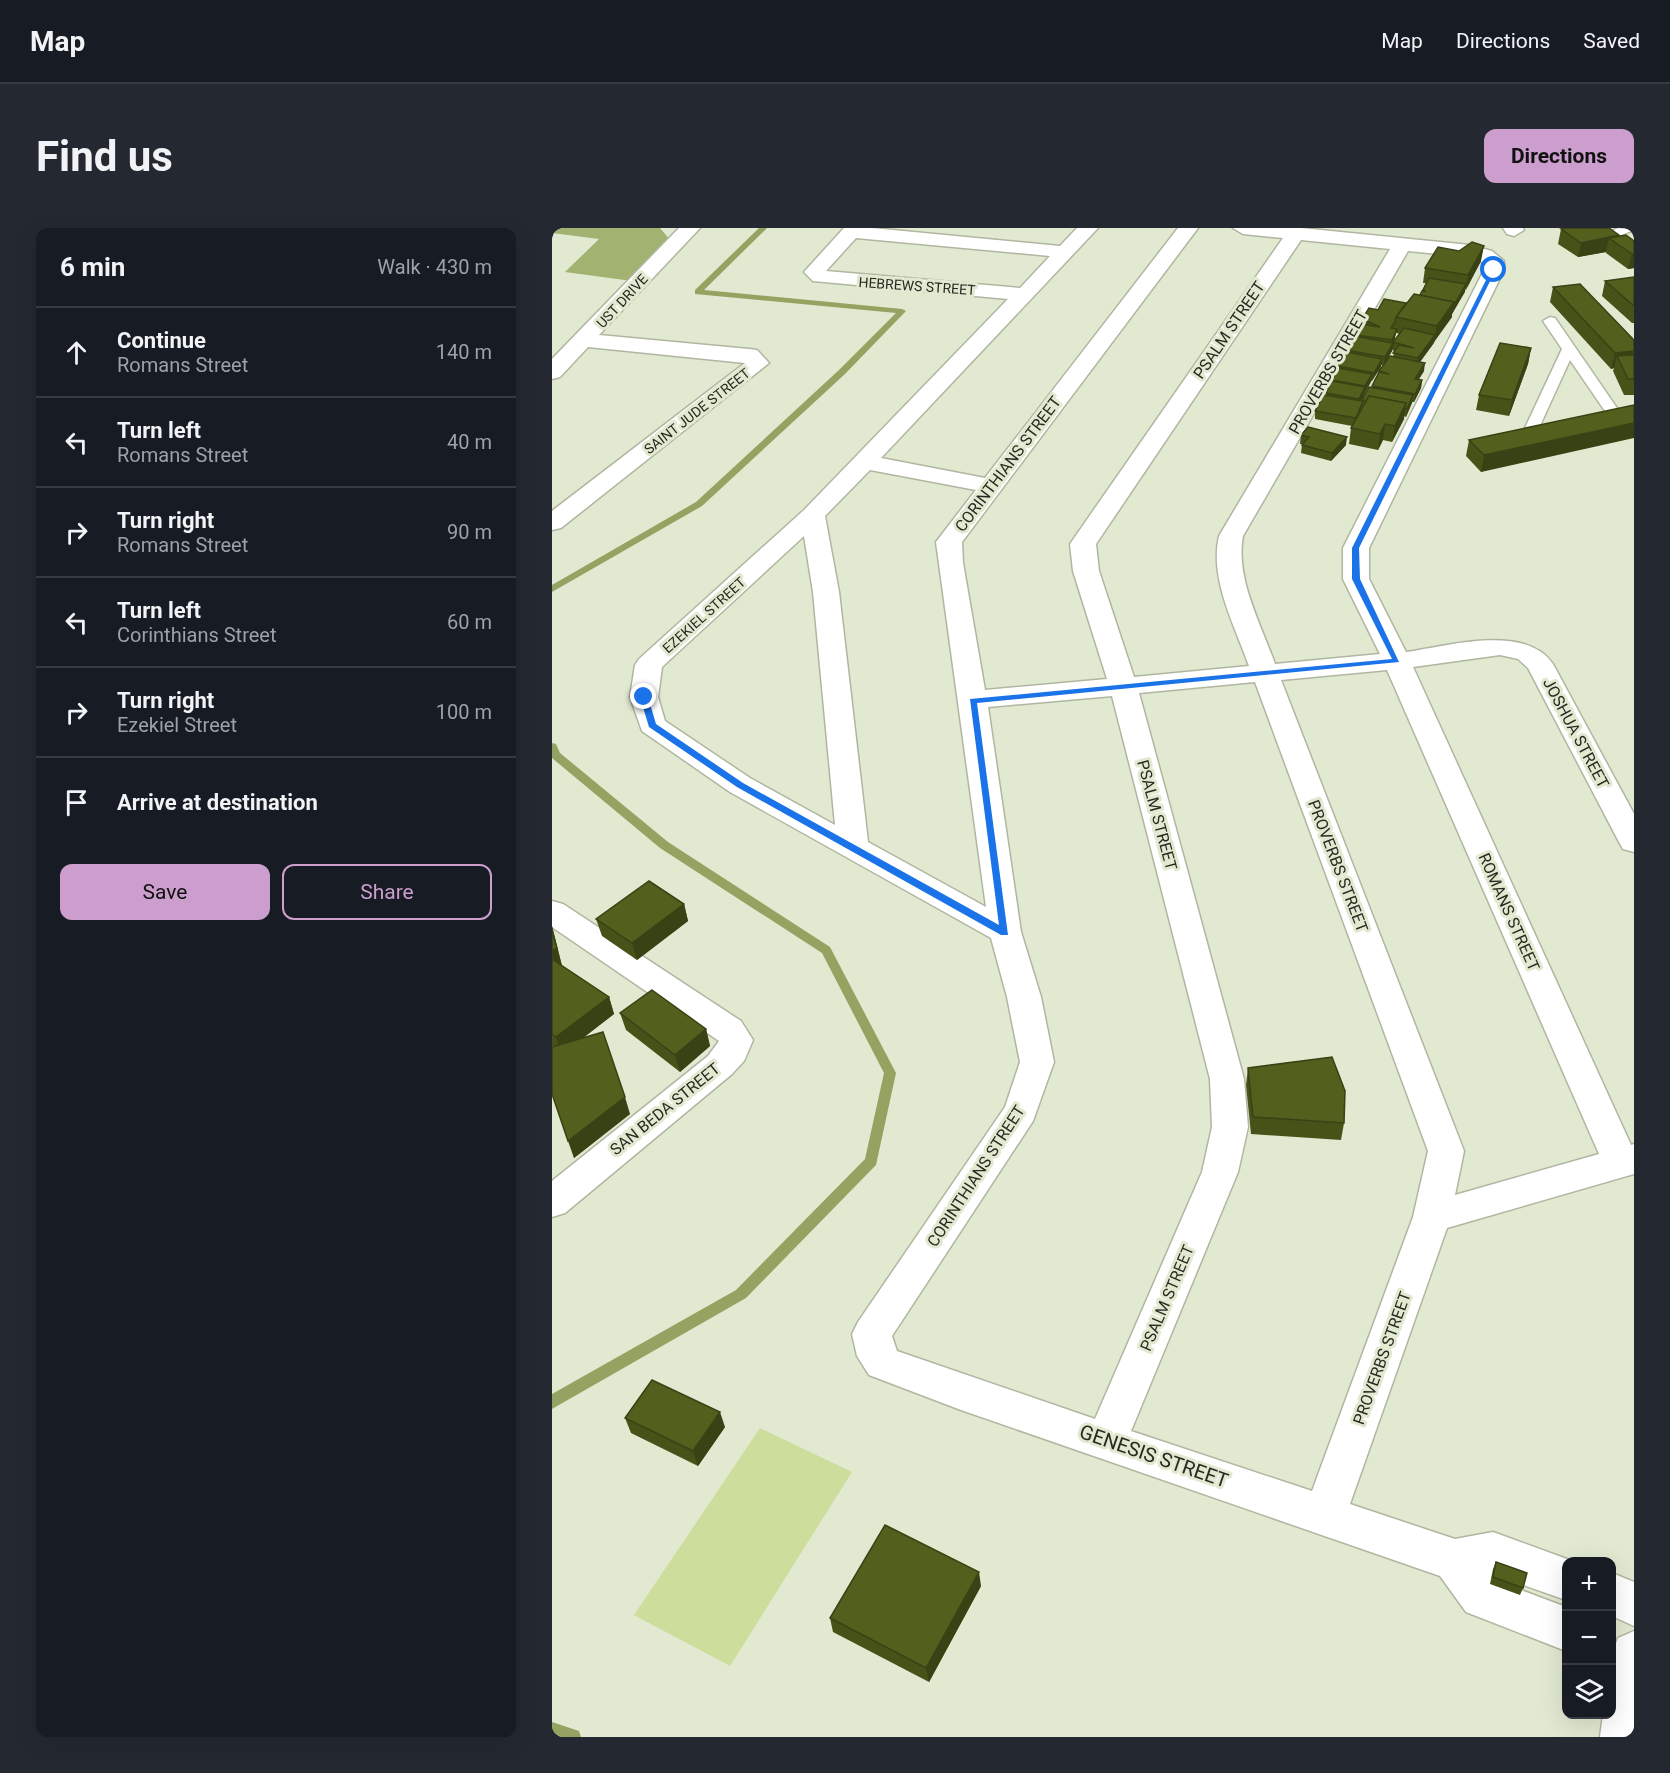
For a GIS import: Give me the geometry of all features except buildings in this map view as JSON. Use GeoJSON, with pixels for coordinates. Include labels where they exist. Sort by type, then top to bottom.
{"type":"FeatureCollection","features":[{"type":"Feature","properties":{"kind":"street","name":"UST DRIVE"},"geometry":{"type":"LineString","coordinates":[[552,372],[690,228]]}},
{"type":"Feature","properties":{"kind":"street","name":"EZEKIEL STREET"},"geometry":{"type":"LineString","coordinates":[[1005,932],[740,785],[652,725],[644,697],[649,665],[813,515],[1088,228]]}},
{"type":"Feature","properties":{"kind":"street","name":"CORINTHIANS STREET"},"geometry":{"type":"LineString","coordinates":[[872,1334],[1021,1111],[1037,1062],[1024,997],[1005,932],[973,700],[950,563],[950,542],[990,486],[1188,228]]}},
{"type":"Feature","properties":{"kind":"street"},"geometry":{"type":"LineString","coordinates":[[1243,228],[1403,243]]}},
{"type":"Feature","properties":{"kind":"street"},"geometry":{"type":"LineString","coordinates":[[853,230],[1065,252]]}},
{"type":"Feature","properties":{"kind":"street","name":"HEBREWS STREET"},"geometry":{"type":"LineString","coordinates":[[853,230],[814,272],[829,279],[1023,294]]}},
{"type":"Feature","properties":{"kind":"street"},"geometry":{"type":"LineString","coordinates":[[1599,232],[1625,249]]}},
{"type":"Feature","properties":{"kind":"street","name":"PSALM STREET"},"geometry":{"type":"LineString","coordinates":[[1107,1440],[1220,1172],[1230,1127],[1227,1079],[1123,686],[1086,571],[1083,543],[1296,233]]}},
{"type":"Feature","properties":{"kind":"street","name":"ROMANS STREET"},"geometry":{"type":"LineString","coordinates":[[1403,243],[1485,255],[1494,261],[1494,270],[1356,548],[1356,579],[1397,661],[1628,1161]]}},
{"type":"Feature","properties":{"kind":"street","name":"PROVERBS STREET"},"geometry":{"type":"LineString","coordinates":[[1325,1515],[1432,1217],[1446,1151],[1265,673],[1229,570],[1228,550],[1231,536],[1403,243]]}},
{"type":"Feature","properties":{"kind":"street","name":"SAINT JUDE STREET"},"geometry":{"type":"LineString","coordinates":[[552,524],[758,363],[749,356],[585,340]]}},
{"type":"Feature","properties":{"kind":"street"},"geometry":{"type":"LineString","coordinates":[[866,462],[990,486]]}},
{"type":"Feature","properties":{"kind":"street"},"geometry":{"type":"LineString","coordinates":[[813,515],[826,592],[853,848]]}},
{"type":"Feature","properties":{"kind":"street","name":"JOSHUA STREET"},"geometry":{"type":"LineString","coordinates":[[1397,661],[1500,647],[1527,653],[1539,663],[1634,842]]}},
{"type":"Feature","properties":{"kind":"street"},"geometry":{"type":"LineString","coordinates":[[973,700],[1397,661]]}},
{"type":"Feature","properties":{"kind":"street","name":"SAN BEDA STREET"},"geometry":{"type":"LineString","coordinates":[[552,912],[729,1030],[736,1040],[732,1052],[720,1065],[552,1202]]}},
{"type":"Feature","properties":{"kind":"street"},"geometry":{"type":"LineString","coordinates":[[1432,1217],[1628,1161]]}},
{"type":"Feature","properties":{"kind":"street","name":"GENESIS STREET"},"geometry":{"type":"LineString","coordinates":[[872,1334],[877,1356],[883,1363],[961,1392],[1455,1560],[1493,1553],[1562,1578]]}},
{"type":"Feature","properties":{"kind":"street"},"geometry":{"type":"LineString","coordinates":[[1455,1560],[1482,1597],[1562,1627]]}},
{"type":"Feature","properties":{"kind":"street"},"geometry":{"type":"LineString","coordinates":[[1616,1597],[1634,1604]]}},
{"type":"Feature","properties":{"kind":"street"},"geometry":{"type":"LineString","coordinates":[[1616,1648],[1634,1654],[1623,1737]]}},
{"type":"Feature","properties":{"kind":"lane"},"geometry":{"type":"LineString","coordinates":[[1599,232],[1629,228]]}},
{"type":"Feature","properties":{"kind":"lane"},"geometry":{"type":"LineString","coordinates":[[1550,321],[1568,350],[1619,413],[1593,418]]}},
{"type":"Feature","properties":{"kind":"lane"},"geometry":{"type":"LineString","coordinates":[[1551,426],[1526,431],[1568,350]]}},
{"type":"Feature","properties":{"kind":"green space"},"geometry":{"type":"Polygon","coordinates":[[[557,228],[660,228],[671,241],[632,281],[565,272],[599,239],[552,233],[557,228]]]}},
{"type":"Feature","properties":{"kind":"green space"},"geometry":{"type":"Polygon","coordinates":[[[760,1428],[852,1472],[730,1666],[634,1615],[760,1428]]]}},
{"type":"Feature","properties":{"kind":"waterway"},"geometry":{"type":"LineString","coordinates":[[552,589],[699,504],[842,372],[902,311],[698,292],[763,228]]}},
{"type":"Feature","properties":{"kind":"waterway"},"geometry":{"type":"LineString","coordinates":[[552,746],[555,755],[664,845],[826,950],[890,1073],[871,1161],[741,1294],[552,1402]]}},
{"type":"Feature","properties":{"kind":"waterway"},"geometry":{"type":"LineString","coordinates":[[552,1730],[573,1737]]}},
{"type":"Feature","properties":{"kind":"route"},"geometry":{"type":"LineString","coordinates":[[644,697],[652,725],[740,785],[1005,932],[973,700],[1397,661],[1356,579],[1356,548],[1494,270]]}}]}
